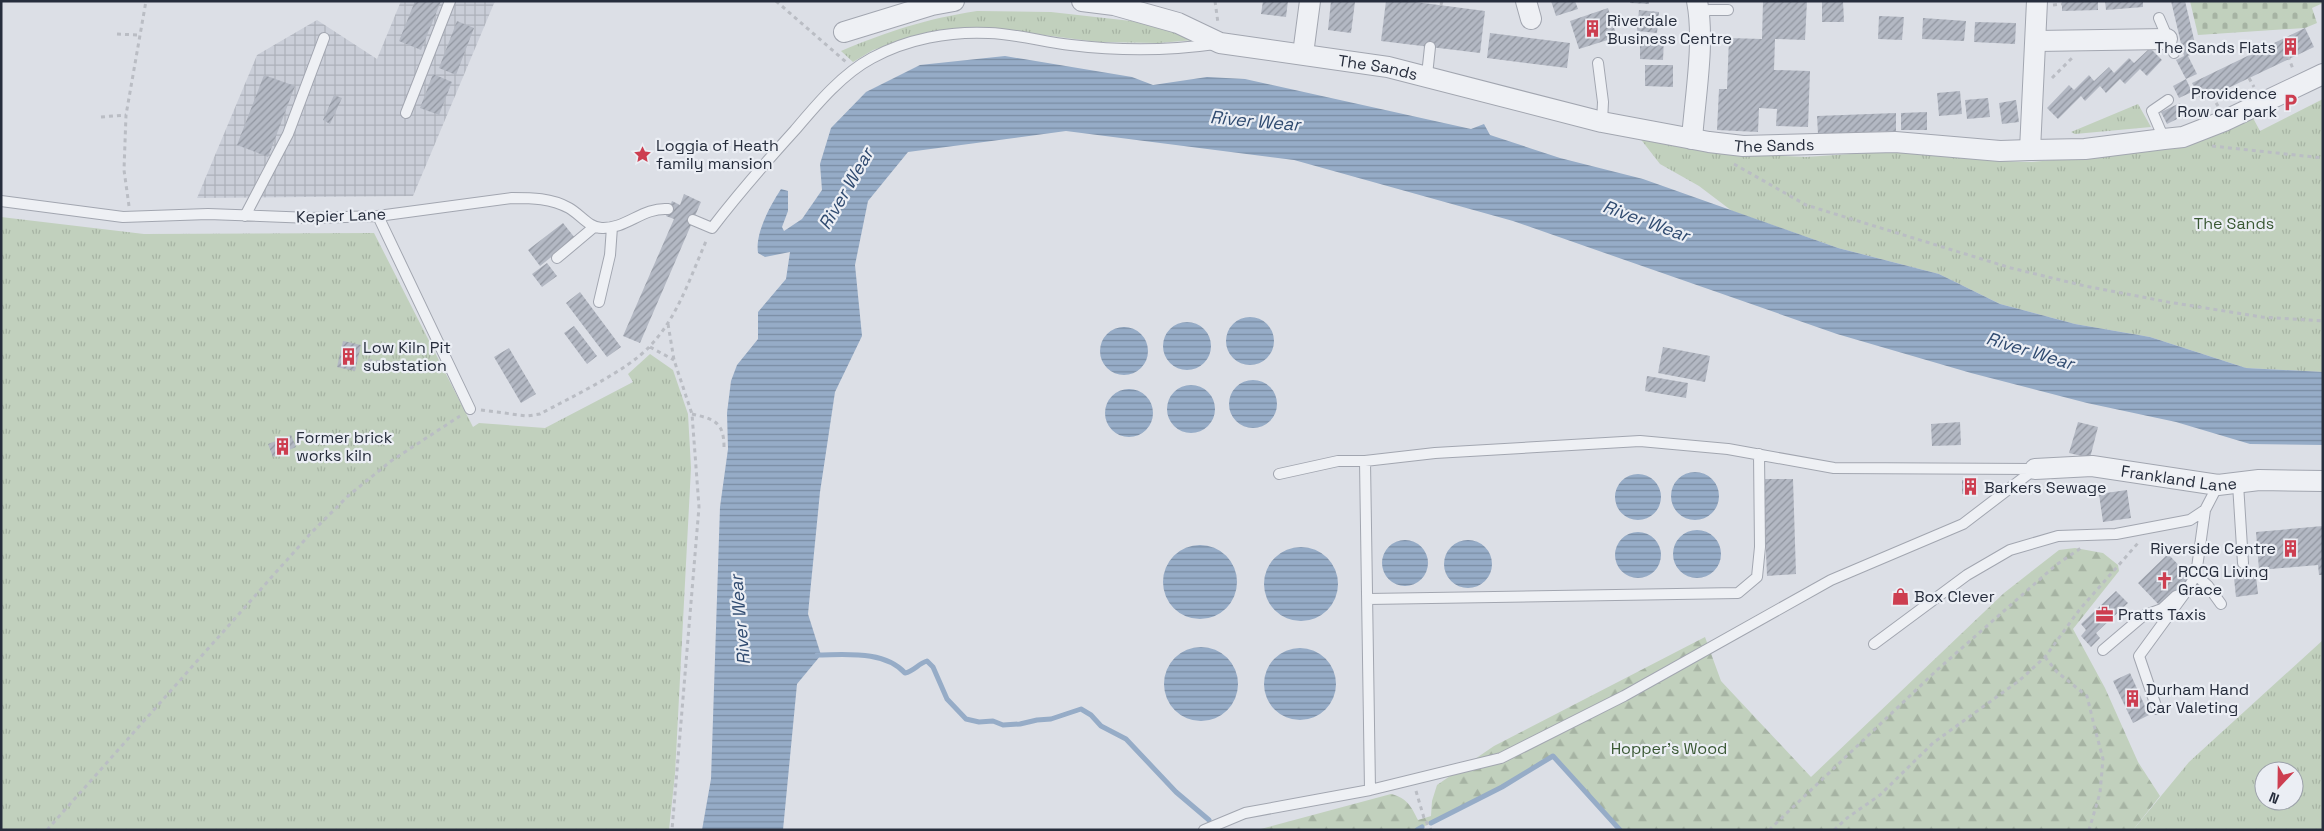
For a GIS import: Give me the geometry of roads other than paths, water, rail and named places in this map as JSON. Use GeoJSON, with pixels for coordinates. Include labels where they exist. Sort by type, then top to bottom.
{"type":"FeatureCollection","features":[{"type":"Feature","properties":{"kind":"street"},"geometry":{"type":"LineString","coordinates":[[844,32],[923,7],[954,1]]}},
{"type":"Feature","properties":{"kind":"street","name":"The Sands"},"geometry":{"type":"LineString","coordinates":[[1082,1],[1114,3],[1178,23],[1220,43],[1388,67],[1427,75],[1602,122],[1692,139],[1743,146],[1895,142],[2000,150],[2085,149],[2183,137],[2323,74]]}},
{"type":"Feature","properties":{"kind":"street"},"geometry":{"type":"LineString","coordinates":[[1303,54],[1310,1]]}},
{"type":"Feature","properties":{"kind":"street"},"geometry":{"type":"LineString","coordinates":[[2030,150],[2037,1]]}},
{"type":"Feature","properties":{"kind":"street"},"geometry":{"type":"LineString","coordinates":[[1692,139],[1698,8]]}},
{"type":"Feature","properties":{"kind":"street"},"geometry":{"type":"LineString","coordinates":[[2036,41],[2091,40],[2170,46]]}},
{"type":"Feature","properties":{"kind":"street","name":"Frankland Lane"},"geometry":{"type":"LineString","coordinates":[[2035,469],[2092,466],[2228,484],[2259,480],[2323,481]]}},
{"type":"Feature","properties":{"kind":"lane"},"geometry":{"type":"LineString","coordinates":[[406,113],[450,1]]}},
{"type":"Feature","properties":{"kind":"lane"},"geometry":{"type":"LineString","coordinates":[[1698,8],[1728,10]]}},
{"type":"Feature","properties":{"kind":"lane"},"geometry":{"type":"LineString","coordinates":[[2159,18],[2170,46]]}},
{"type":"Feature","properties":{"kind":"lane"},"geometry":{"type":"LineString","coordinates":[[693,220],[712,228],[740,192],[817,104],[854,69],[870,58],[892,48],[920,39],[952,34],[989,33],[1071,45],[1132,50],[1178,49],[1220,43]]}},
{"type":"Feature","properties":{"kind":"lane"},"geometry":{"type":"LineString","coordinates":[[245,216],[288,134],[324,38]]}},
{"type":"Feature","properties":{"kind":"lane"},"geometry":{"type":"LineString","coordinates":[[1427,75],[1430,47]]}},
{"type":"Feature","properties":{"kind":"lane"},"geometry":{"type":"LineString","coordinates":[[1598,63],[1603,102],[1602,122]]}},
{"type":"Feature","properties":{"kind":"lane"},"geometry":{"type":"LineString","coordinates":[[2164,139],[2152,111],[2168,100]]}},
{"type":"Feature","properties":{"kind":"lane","name":"Kepier Lane"},"geometry":{"type":"LineString","coordinates":[[1,202],[130,217],[245,216],[311,218],[378,216],[512,198],[529,198],[544,199],[568,207],[594,227]]}},
{"type":"Feature","properties":{"kind":"lane"},"geometry":{"type":"LineString","coordinates":[[557,258],[594,227],[612,227],[651,210],[668,209]]}},
{"type":"Feature","properties":{"kind":"lane"},"geometry":{"type":"LineString","coordinates":[[378,216],[470,409]]}},
{"type":"Feature","properties":{"kind":"lane"},"geometry":{"type":"LineString","coordinates":[[599,302],[610,255],[612,227]]}},
{"type":"Feature","properties":{"kind":"lane"},"geometry":{"type":"LineString","coordinates":[[1280,474],[1338,461],[1365,461],[1435,453],[1640,441],[1728,449],[1834,468],[2035,469]]}},
{"type":"Feature","properties":{"kind":"lane"},"geometry":{"type":"LineString","coordinates":[[1368,599],[1738,593],[1757,577],[1760,548],[1759,454]]}},
{"type":"Feature","properties":{"kind":"lane"},"geometry":{"type":"LineString","coordinates":[[1365,461],[1370,790]]}},
{"type":"Feature","properties":{"kind":"lane"},"geometry":{"type":"LineString","coordinates":[[1204,830],[1245,813],[1370,790],[1501,758],[1624,696],[1831,580],[1963,524],[2035,469]]}},
{"type":"Feature","properties":{"kind":"lane"},"geometry":{"type":"LineString","coordinates":[[1874,644],[1966,575],[2010,550],[2058,536],[2100,534],[2190,520],[2205,510],[2228,484]]}},
{"type":"Feature","properties":{"kind":"lane"},"geometry":{"type":"LineString","coordinates":[[2228,484],[2243,563]]}},
{"type":"Feature","properties":{"kind":"lane"},"geometry":{"type":"LineString","coordinates":[[2157,709],[2138,656],[2185,593],[2196,575],[2205,510]]}},
{"type":"Feature","properties":{"kind":"lane"},"geometry":{"type":"LineString","coordinates":[[2196,575],[2208,586],[2221,604]]}},
{"type":"Feature","properties":{"kind":"lane"},"geometry":{"type":"LineString","coordinates":[[2103,650],[2143,616],[2162,609],[2176,596],[2185,593]]}},
{"type":"Feature","properties":{"kind":"water","name":"River Wear"},"geometry":{"type":"Polygon","coordinates":[[[1005,56],[1132,77],[1153,85],[1207,77],[1245,79],[1471,129],[1484,124],[1490,135],[1560,158],[1643,179],[1838,248],[1939,274],[2000,304],[2075,324],[2150,337],[2246,368],[2323,372],[2323,445],[2250,444],[2176,422],[2087,403],[1971,373],[1837,334],[1513,221],[1294,160],[1066,131],[908,152],[868,201],[855,265],[862,336],[835,392],[820,492],[808,614],[821,655],[797,684],[783,830],[702,830],[711,779],[720,507],[728,449],[727,413],[731,381],[737,365],[758,339],[758,312],[786,279],[790,252],[765,257],[758,253],[759,237],[764,220],[781,189],[788,191],[788,211],[782,227],[784,231],[802,219],[822,190],[820,164],[831,128],[866,92],[920,65],[1005,56]]]}},
{"type":"Feature","properties":{"kind":"water"},"geometry":{"type":"Polygon","coordinates":[[[1250,317],[1259,319],[1267,324],[1272,332],[1274,341],[1272,350],[1267,358],[1259,363],[1250,365],[1241,363],[1233,358],[1228,350],[1226,341],[1228,332],[1233,324],[1241,319],[1250,317]]]}},
{"type":"Feature","properties":{"kind":"water"},"geometry":{"type":"Polygon","coordinates":[[[1187,322],[1196,324],[1204,329],[1209,337],[1211,346],[1209,355],[1204,363],[1196,368],[1187,370],[1178,368],[1170,363],[1165,355],[1163,346],[1165,337],[1170,329],[1178,324],[1187,322]]]}},
{"type":"Feature","properties":{"kind":"water"},"geometry":{"type":"Polygon","coordinates":[[[1124,327],[1133,329],[1141,334],[1146,342],[1148,351],[1146,360],[1141,368],[1133,373],[1124,375],[1115,373],[1107,368],[1102,360],[1100,351],[1102,342],[1107,334],[1115,329],[1124,327]]]}},
{"type":"Feature","properties":{"kind":"water"},"geometry":{"type":"Polygon","coordinates":[[[1253,380],[1262,382],[1270,387],[1275,395],[1277,404],[1275,413],[1270,421],[1262,426],[1253,428],[1244,426],[1236,421],[1231,413],[1229,404],[1231,395],[1236,387],[1244,382],[1253,380]]]}},
{"type":"Feature","properties":{"kind":"water"},"geometry":{"type":"Polygon","coordinates":[[[1191,385],[1200,387],[1208,392],[1213,400],[1215,409],[1213,418],[1208,426],[1200,431],[1191,433],[1182,431],[1174,426],[1169,418],[1167,409],[1169,400],[1174,392],[1182,387],[1191,385]]]}},
{"type":"Feature","properties":{"kind":"water"},"geometry":{"type":"Polygon","coordinates":[[[1129,389],[1138,391],[1146,396],[1151,404],[1153,413],[1151,422],[1146,430],[1138,435],[1129,437],[1120,435],[1112,430],[1107,422],[1105,413],[1107,404],[1112,396],[1120,391],[1129,389]]]}},
{"type":"Feature","properties":{"kind":"water"},"geometry":{"type":"Polygon","coordinates":[[[1695,472],[1704,474],[1712,479],[1717,487],[1719,496],[1717,505],[1712,513],[1704,518],[1695,520],[1686,518],[1678,513],[1673,505],[1671,496],[1673,487],[1678,479],[1686,474],[1695,472]]]}},
{"type":"Feature","properties":{"kind":"water"},"geometry":{"type":"Polygon","coordinates":[[[1638,474],[1651,478],[1657,484],[1661,497],[1657,510],[1651,516],[1638,520],[1625,516],[1619,510],[1615,497],[1619,484],[1625,478],[1638,474]]]}},
{"type":"Feature","properties":{"kind":"water"},"geometry":{"type":"Polygon","coordinates":[[[1697,530],[1706,532],[1714,537],[1719,545],[1721,554],[1719,563],[1714,571],[1706,576],[1697,578],[1688,576],[1680,571],[1675,563],[1673,554],[1675,545],[1680,537],[1688,532],[1697,530]]]}},
{"type":"Feature","properties":{"kind":"water"},"geometry":{"type":"Polygon","coordinates":[[[1638,532],[1651,536],[1657,542],[1661,555],[1657,568],[1651,574],[1638,578],[1625,574],[1619,568],[1615,555],[1619,542],[1625,536],[1638,532]]]}},
{"type":"Feature","properties":{"kind":"water"},"geometry":{"type":"Polygon","coordinates":[[[1410,540],[1422,546],[1427,554],[1427,572],[1422,580],[1414,585],[1400,586],[1388,580],[1383,572],[1382,558],[1388,546],[1396,541],[1410,540]]]}},
{"type":"Feature","properties":{"kind":"water"},"geometry":{"type":"Polygon","coordinates":[[[1463,540],[1473,540],[1485,547],[1492,559],[1492,569],[1485,581],[1473,588],[1463,588],[1455,584],[1448,577],[1444,569],[1444,559],[1448,551],[1455,544],[1463,540]]]}},
{"type":"Feature","properties":{"kind":"water"},"geometry":{"type":"Polygon","coordinates":[[[1200,545],[1214,548],[1226,556],[1234,568],[1237,582],[1234,596],[1226,608],[1214,616],[1200,619],[1186,616],[1174,608],[1166,596],[1163,582],[1166,568],[1174,556],[1186,548],[1200,545]]]}},
{"type":"Feature","properties":{"kind":"water"},"geometry":{"type":"Polygon","coordinates":[[[1301,547],[1315,550],[1327,558],[1335,570],[1338,584],[1335,598],[1327,610],[1315,618],[1301,621],[1287,618],[1275,610],[1267,598],[1264,584],[1267,570],[1275,558],[1287,550],[1301,547]]]}},
{"type":"Feature","properties":{"kind":"water"},"geometry":{"type":"Polygon","coordinates":[[[1201,647],[1215,650],[1227,658],[1235,670],[1238,684],[1235,698],[1227,710],[1215,718],[1201,721],[1187,718],[1175,710],[1167,698],[1164,684],[1167,670],[1175,658],[1187,650],[1201,647]]]}},
{"type":"Feature","properties":{"kind":"water"},"geometry":{"type":"Polygon","coordinates":[[[1307,648],[1326,658],[1334,670],[1336,684],[1334,698],[1326,710],[1314,718],[1293,720],[1274,710],[1266,698],[1264,677],[1274,658],[1286,650],[1307,648]]]}},
{"type":"Feature","properties":{"kind":"waterway"},"geometry":{"type":"LineString","coordinates":[[817,655],[864,655],[875,657],[886,660],[905,673],[927,661],[933,667],[947,699],[966,719],[979,722],[993,721],[1003,725],[1020,724],[1051,719],[1081,709],[1091,715],[1101,726],[1126,739],[1176,792],[1209,820]]}},
{"type":"Feature","properties":{"kind":"waterway"},"geometry":{"type":"LineString","coordinates":[[1431,823],[1502,787],[1553,756],[1620,830]]}},
{"type":"Feature","properties":{"kind":"waterway"},"geometry":{"type":"LineString","coordinates":[[1417,830],[1422,827]]}},
{"type":"Feature","properties":{"kind":"place","name":"Riverdale Business Centre"},"geometry":{"type":"Point","coordinates":[1593,29]}},
{"type":"Feature","properties":{"kind":"place","name":"The Sands Flats"},"geometry":{"type":"Point","coordinates":[2290,47]}},
{"type":"Feature","properties":{"kind":"place","name":"Providence Row car park"},"geometry":{"type":"Point","coordinates":[2291,102]}},
{"type":"Feature","properties":{"kind":"place","name":"Loggia of Heath family mansion"},"geometry":{"type":"Point","coordinates":[642,154]}},
{"type":"Feature","properties":{"kind":"place","name":"Low Kiln Pit substation"},"geometry":{"type":"Point","coordinates":[349,356]}},
{"type":"Feature","properties":{"kind":"place","name":"Former brick works kiln"},"geometry":{"type":"Point","coordinates":[282,446]}},
{"type":"Feature","properties":{"kind":"place","name":"Barkers Sewage"},"geometry":{"type":"Point","coordinates":[1970,487]}},
{"type":"Feature","properties":{"kind":"place","name":"Riverside Centre"},"geometry":{"type":"Point","coordinates":[2290,548]}},
{"type":"Feature","properties":{"kind":"place","name":"RCCG Living Grace"},"geometry":{"type":"Point","coordinates":[2164,580]}},
{"type":"Feature","properties":{"kind":"place","name":"Box Clever"},"geometry":{"type":"Point","coordinates":[1900,596]}},
{"type":"Feature","properties":{"kind":"place","name":"Pratts Taxis"},"geometry":{"type":"Point","coordinates":[2104,614]}},
{"type":"Feature","properties":{"kind":"place","name":"Durham Hand Car Valeting"},"geometry":{"type":"Point","coordinates":[2132,698]}},
{"type":"Feature","properties":{"kind":"park label","name":"Hopper's Wood"},"geometry":{"type":"Point","coordinates":[1669,748]}}]}
